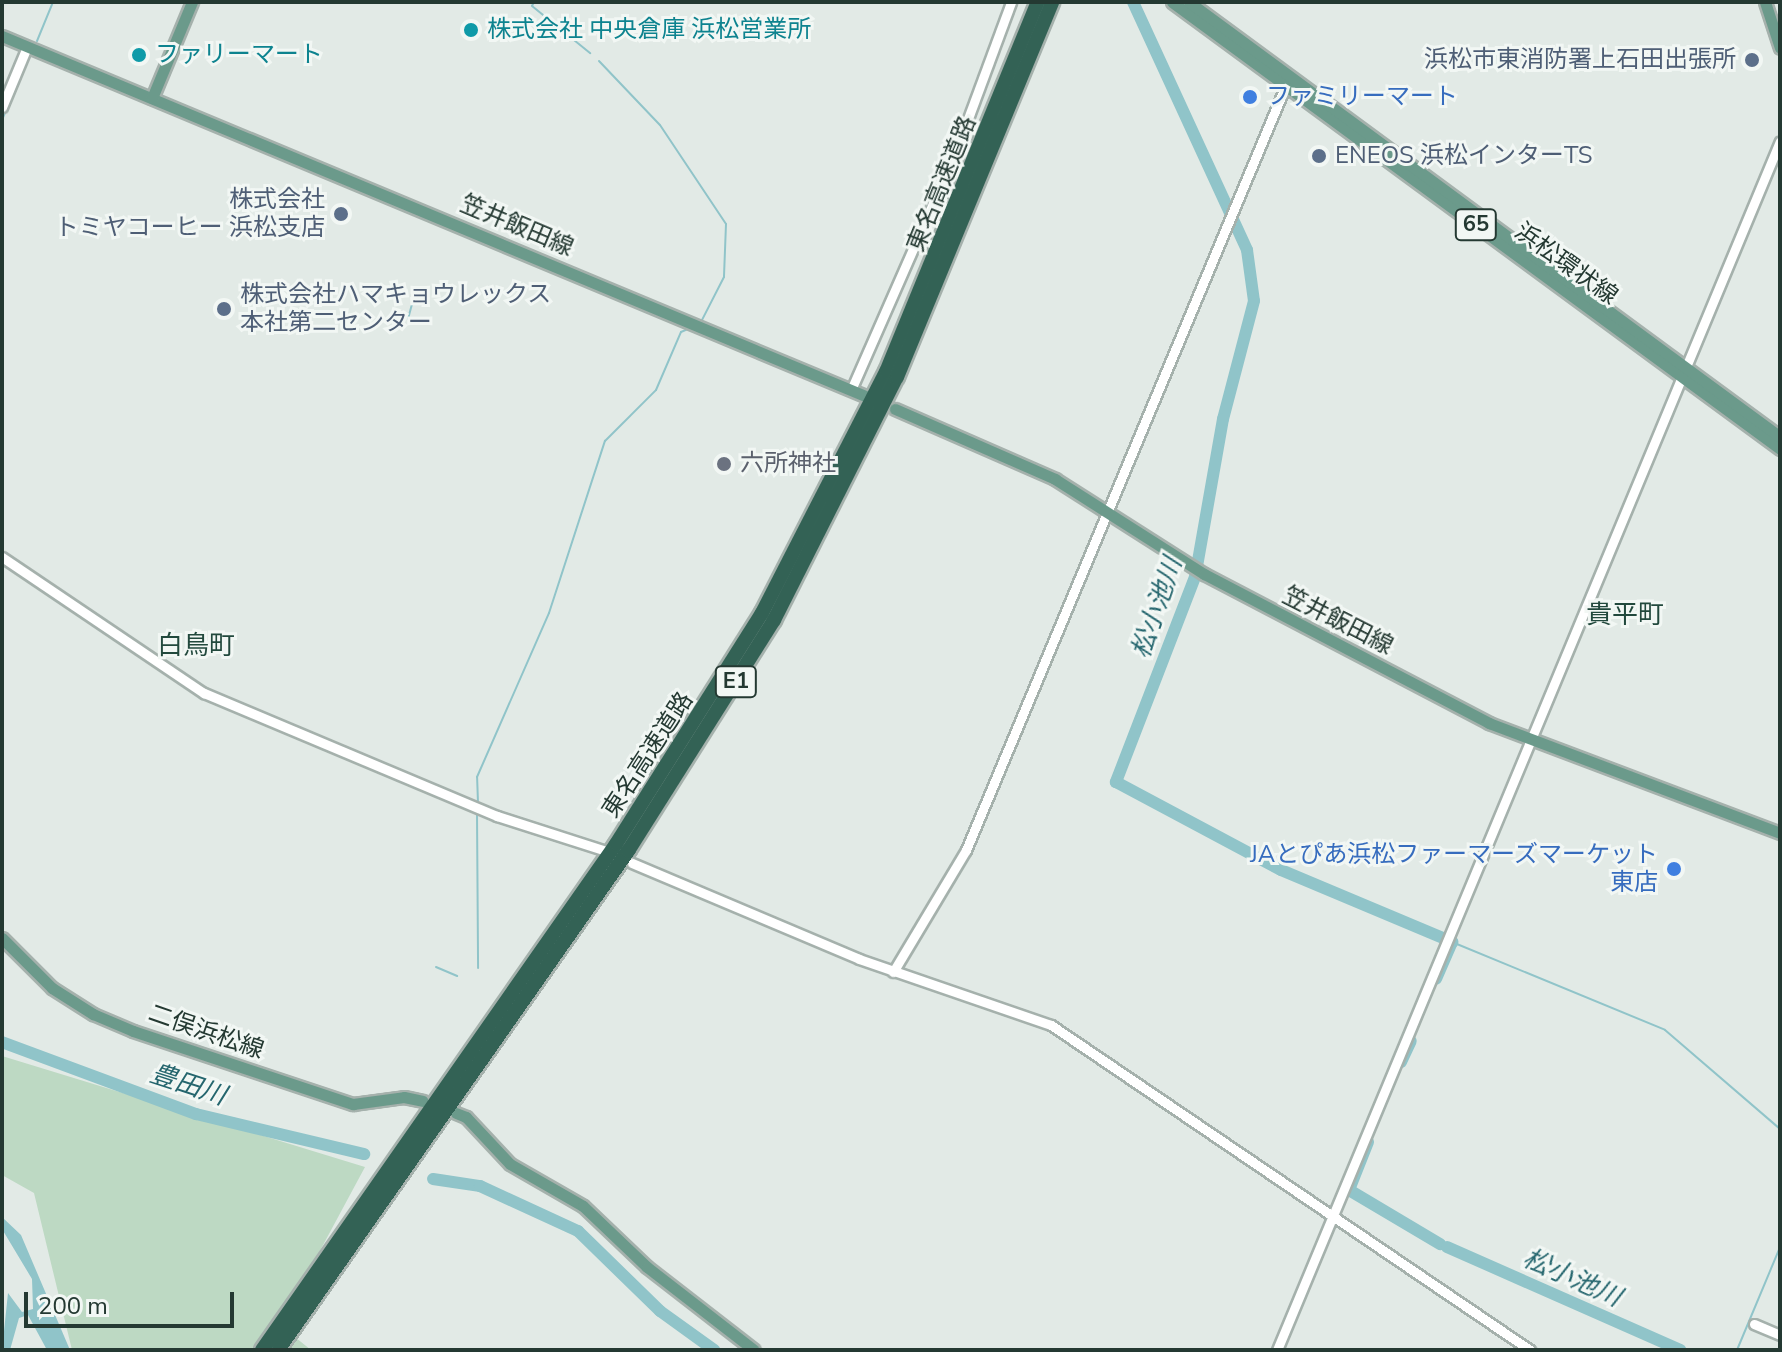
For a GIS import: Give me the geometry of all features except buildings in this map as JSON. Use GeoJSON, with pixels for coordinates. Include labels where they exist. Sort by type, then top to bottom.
{"type":"FeatureCollection","features":[{"type":"Feature","properties":{"kind":"highway","name":"東名高速道路"},"geometry":{"type":"LineString","coordinates":[[278,1350],[307,1297],[616,844],[762,613],[886,372],[1037,2]]}},
{"type":"Feature","properties":{"kind":"highway","name":"東名高速道路"},"geometry":{"type":"LineString","coordinates":[[262,1350],[307,1297],[628,851],[774,620],[903,364],[1052,2]]}},
{"type":"Feature","properties":{"kind":"main road"},"geometry":{"type":"LineString","coordinates":[[152,98],[192,2]]}},
{"type":"Feature","properties":{"kind":"main road","name":"浜松環状線"},"geometry":{"type":"LineString","coordinates":[[1172,2],[1287,81],[1683,372],[1780,449]]}},
{"type":"Feature","properties":{"kind":"main road","name":"浜松環状線"},"geometry":{"type":"LineString","coordinates":[[1189,2],[1287,81]]}},
{"type":"Feature","properties":{"kind":"main road"},"geometry":{"type":"LineString","coordinates":[[1765,2],[1780,48]]}},
{"type":"Feature","properties":{"kind":"main road","name":"笠井飯田線"},"geometry":{"type":"LineString","coordinates":[[2,36],[865,396]]}},
{"type":"Feature","properties":{"kind":"main road","name":"浜松環状線"},"geometry":{"type":"LineString","coordinates":[[1683,372],[1780,437]]}},
{"type":"Feature","properties":{"kind":"main road","name":"笠井飯田線"},"geometry":{"type":"LineString","coordinates":[[895,409],[1033,469],[1198,570],[1489,723],[1780,833]]}},
{"type":"Feature","properties":{"kind":"main road","name":"二俣浜松線"},"geometry":{"type":"LineString","coordinates":[[2,938],[52,988],[93,1014],[133,1031],[353,1104],[404,1097],[423,1101]]}},
{"type":"Feature","properties":{"kind":"main road"},"geometry":{"type":"LineString","coordinates":[[456,1113],[480,1129],[510,1164],[583,1206],[647,1267],[754,1350]]}},
{"type":"Feature","properties":{"kind":"street"},"geometry":{"type":"LineString","coordinates":[[851,390],[956,151],[1011,2]]}},
{"type":"Feature","properties":{"kind":"street"},"geometry":{"type":"LineString","coordinates":[[2,107],[27,47]]}},
{"type":"Feature","properties":{"kind":"street"},"geometry":{"type":"LineString","coordinates":[[893,972],[966,850],[1287,81]]}},
{"type":"Feature","properties":{"kind":"street"},"geometry":{"type":"LineString","coordinates":[[1277,1350],[1780,141]]}},
{"type":"Feature","properties":{"kind":"street"},"geometry":{"type":"LineString","coordinates":[[2,557],[200,691],[478,809],[603,850]]}},
{"type":"Feature","properties":{"kind":"street"},"geometry":{"type":"LineString","coordinates":[[632,863],[893,972],[1051,1025],[1332,1219],[1530,1350]]}},
{"type":"Feature","properties":{"kind":"street"},"geometry":{"type":"LineString","coordinates":[[1754,1324],[1780,1335]]}},
{"type":"Feature","properties":{"kind":"green space"},"geometry":{"type":"Polygon","coordinates":[[[2,1056],[365,1167],[280,1325],[311,1350],[72,1350],[34,1193],[2,1175],[2,1056]]]}},
{"type":"Feature","properties":{"kind":"water"},"geometry":{"type":"Polygon","coordinates":[[[2,1217],[21,1235],[70,1350],[47,1350],[28,1315],[19,1318],[10,1350],[2,1350],[8,1293],[22,1312],[33,1309],[32,1279],[2,1229],[2,1217]]]}},
{"type":"Feature","properties":{"kind":"waterway"},"geometry":{"type":"LineString","coordinates":[[37,41],[53,2]]}},
{"type":"Feature","properties":{"kind":"waterway"},"geometry":{"type":"LineString","coordinates":[[534,2],[532,6],[590,53]]}},
{"type":"Feature","properties":{"kind":"waterway","name":"松小池川"},"geometry":{"type":"LineString","coordinates":[[1133,2],[1247,250],[1254,301],[1223,419],[1195,577],[1116,782],[1281,870],[1452,942],[1436,979]]}},
{"type":"Feature","properties":{"kind":"waterway"},"geometry":{"type":"LineString","coordinates":[[2,120],[28,56]]}},
{"type":"Feature","properties":{"kind":"waterway"},"geometry":{"type":"LineString","coordinates":[[599,61],[660,125],[726,224],[724,277],[701,322]]}},
{"type":"Feature","properties":{"kind":"waterway"},"geometry":{"type":"LineString","coordinates":[[408,319],[413,300]]}},
{"type":"Feature","properties":{"kind":"waterway"},"geometry":{"type":"LineString","coordinates":[[478,803],[477,777],[549,613],[605,441],[656,390],[681,332],[688,329]]}},
{"type":"Feature","properties":{"kind":"waterway"},"geometry":{"type":"LineString","coordinates":[[477,813],[478,968]]}},
{"type":"Feature","properties":{"kind":"waterway"},"geometry":{"type":"LineString","coordinates":[[1452,942],[1665,1030],[1780,1129]]}},
{"type":"Feature","properties":{"kind":"waterway"},"geometry":{"type":"LineString","coordinates":[[436,967],[457,976]]}},
{"type":"Feature","properties":{"kind":"waterway","name":"松小池川"},"geometry":{"type":"LineString","coordinates":[[1401,1062],[1411,1041]]}},
{"type":"Feature","properties":{"kind":"waterway","name":"豊田川"},"geometry":{"type":"LineString","coordinates":[[2,1042],[196,1114],[364,1154]]}},
{"type":"Feature","properties":{"kind":"waterway","name":"松小池川"},"geometry":{"type":"LineString","coordinates":[[1368,1142],[1349,1190],[1440,1244]]}},
{"type":"Feature","properties":{"kind":"waterway","name":"豊田川"},"geometry":{"type":"LineString","coordinates":[[433,1179],[480,1186],[578,1231],[660,1311],[714,1350]]}},
{"type":"Feature","properties":{"kind":"waterway","name":"松小池川"},"geometry":{"type":"LineString","coordinates":[[1447,1247],[1680,1350]]}},
{"type":"Feature","properties":{"kind":"waterway"},"geometry":{"type":"LineString","coordinates":[[1737,1350],[1780,1247]]}},
{"type":"Feature","properties":{"kind":"place","name":"株式会社 中央倉庫 浜松営業所"},"geometry":{"type":"Point","coordinates":[471,30]}},
{"type":"Feature","properties":{"kind":"place","name":"ファリーマート"},"geometry":{"type":"Point","coordinates":[139,55]}},
{"type":"Feature","properties":{"kind":"place","name":"浜松市東消防署上石田出張所"},"geometry":{"type":"Point","coordinates":[1752,60]}},
{"type":"Feature","properties":{"kind":"place","name":"ファミリーマート"},"geometry":{"type":"Point","coordinates":[1250,97]}},
{"type":"Feature","properties":{"kind":"place","name":"ENEOS 浜松インターTS"},"geometry":{"type":"Point","coordinates":[1319,156]}},
{"type":"Feature","properties":{"kind":"place","name":"株式会社 トミヤコーヒー 浜松支店"},"geometry":{"type":"Point","coordinates":[341,214]}},
{"type":"Feature","properties":{"kind":"place","name":"株式会社ハマキョウレックス 本社第二センター"},"geometry":{"type":"Point","coordinates":[224,309]}},
{"type":"Feature","properties":{"kind":"place","name":"六所神社"},"geometry":{"type":"Point","coordinates":[724,464]}},
{"type":"Feature","properties":{"kind":"place","name":"JAとぴあ浜松ファーマーズマーケット 東店"},"geometry":{"type":"Point","coordinates":[1674,869]}},
{"type":"Feature","properties":{"kind":"district","name":"貴平町"},"geometry":{"type":"Point","coordinates":[1625,615]}},
{"type":"Feature","properties":{"kind":"district","name":"白鳥町"},"geometry":{"type":"Point","coordinates":[196,646]}}]}
